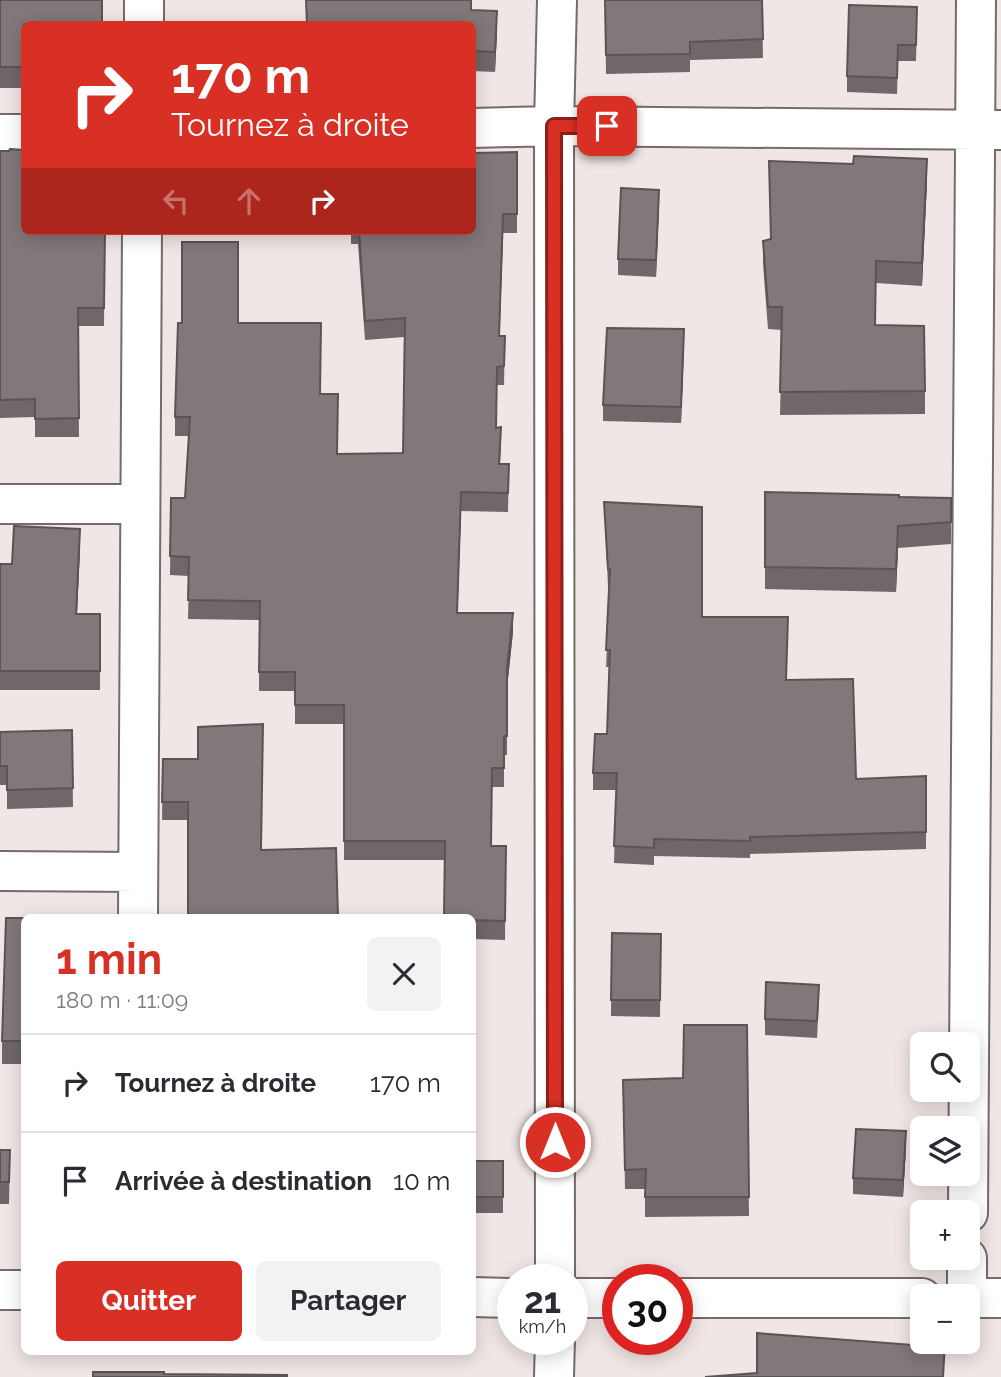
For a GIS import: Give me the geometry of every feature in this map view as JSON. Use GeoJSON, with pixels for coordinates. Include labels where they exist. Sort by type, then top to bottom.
{"type":"FeatureCollection","features":[{"type":"Feature","properties":{"kind":"street"},"geometry":{"type":"LineString","coordinates":[[144,0],[144,21]]}},
{"type":"Feature","properties":{"kind":"street"},"geometry":{"type":"LineString","coordinates":[[555,1264],[556,0]]}},
{"type":"Feature","properties":{"kind":"street"},"geometry":{"type":"LineString","coordinates":[[968,1200],[988,130],[976,0]]}},
{"type":"Feature","properties":{"kind":"street"},"geometry":{"type":"LineString","coordinates":[[476,128],[554,126],[988,130]]}},
{"type":"Feature","properties":{"kind":"street"},"geometry":{"type":"LineString","coordinates":[[0,134],[21,134]]}},
{"type":"Feature","properties":{"kind":"street"},"geometry":{"type":"LineString","coordinates":[[138,914],[142,235]]}},
{"type":"Feature","properties":{"kind":"street"},"geometry":{"type":"LineString","coordinates":[[0,504],[140,504]]}},
{"type":"Feature","properties":{"kind":"street"},"geometry":{"type":"LineString","coordinates":[[0,871],[138,872]]}},
{"type":"Feature","properties":{"kind":"street"},"geometry":{"type":"LineString","coordinates":[[0,1290],[21,1290]]}},
{"type":"Feature","properties":{"kind":"street"},"geometry":{"type":"LineString","coordinates":[[476,1297],[497,1297]]}},
{"type":"Feature","properties":{"kind":"street"},"geometry":{"type":"LineString","coordinates":[[980,1297],[1001,1298]]}},
{"type":"Feature","properties":{"kind":"street"},"geometry":{"type":"LineString","coordinates":[[693,1298],[910,1298]]}},
{"type":"Feature","properties":{"kind":"street"},"geometry":{"type":"LineString","coordinates":[[554,1377],[555,1355]]}},
{"type":"Feature","properties":{"kind":"building"},"geometry":{"type":"Polygon","coordinates":[[[0,0],[102,0],[102,21],[21,21],[21,67],[0,67],[0,0]]]}},
{"type":"Feature","properties":{"kind":"building"},"geometry":{"type":"Polygon","coordinates":[[[306,0],[471,0],[471,10],[497,11],[495,52],[476,51],[476,21],[307,21],[306,0]]]}},
{"type":"Feature","properties":{"kind":"building"},"geometry":{"type":"Polygon","coordinates":[[[605,0],[762,0],[763,39],[690,42],[690,54],[606,55],[605,0]]]}},
{"type":"Feature","properties":{"kind":"building"},"geometry":{"type":"Polygon","coordinates":[[[849,5],[917,7],[916,45],[898,45],[897,78],[847,76],[849,5]]]}},
{"type":"Feature","properties":{"kind":"building"},"geometry":{"type":"Polygon","coordinates":[[[21,150],[21,235],[105,235],[104,308],[78,308],[79,418],[35,419],[35,399],[0,400],[0,151],[21,150]]]}},
{"type":"Feature","properties":{"kind":"building"},"geometry":{"type":"Polygon","coordinates":[[[517,152],[517,214],[503,214],[499,336],[505,336],[504,366],[497,367],[496,428],[501,427],[499,464],[509,464],[508,493],[461,492],[457,613],[513,613],[507,669],[504,768],[492,768],[491,846],[506,846],[505,921],[476,920],[476,914],[444,914],[445,841],[344,841],[344,705],[295,705],[295,672],[259,672],[260,601],[188,600],[189,557],[170,556],[171,498],[185,498],[190,417],[175,417],[178,323],[182,323],[182,242],[238,242],[238,323],[321,323],[320,394],[338,394],[337,454],[403,453],[405,318],[365,321],[359,235],[476,235],[476,153],[517,152]]]}},
{"type":"Feature","properties":{"kind":"building"},"geometry":{"type":"Polygon","coordinates":[[[854,156],[927,159],[922,263],[876,261],[875,325],[924,326],[925,391],[780,392],[782,307],[768,307],[763,241],[771,239],[769,161],[853,164],[854,156]]]}},
{"type":"Feature","properties":{"kind":"building"},"geometry":{"type":"Polygon","coordinates":[[[621,188],[659,190],[656,260],[618,259],[621,188]]]}},
{"type":"Feature","properties":{"kind":"building"},"geometry":{"type":"Polygon","coordinates":[[[607,328],[684,329],[681,407],[603,405],[607,328]]]}},
{"type":"Feature","properties":{"kind":"building"},"geometry":{"type":"Polygon","coordinates":[[[765,492],[951,498],[951,522],[898,526],[896,569],[765,567],[765,492]]]}},
{"type":"Feature","properties":{"kind":"building"},"geometry":{"type":"Polygon","coordinates":[[[604,502],[702,507],[702,617],[788,617],[786,680],[853,679],[856,779],[926,776],[926,832],[750,837],[750,841],[654,839],[654,848],[614,846],[617,773],[593,773],[595,734],[607,734],[610,650],[606,650],[610,569],[604,502]]]}},
{"type":"Feature","properties":{"kind":"building"},"geometry":{"type":"Polygon","coordinates":[[[14,526],[80,529],[76,614],[100,614],[100,671],[0,671],[0,564],[12,564],[14,526]]]}},
{"type":"Feature","properties":{"kind":"building"},"geometry":{"type":"Polygon","coordinates":[[[263,724],[261,850],[336,848],[338,914],[188,914],[188,802],[162,802],[163,759],[198,759],[198,727],[263,724]]]}},
{"type":"Feature","properties":{"kind":"building"},"geometry":{"type":"Polygon","coordinates":[[[72,730],[73,788],[7,790],[7,766],[0,766],[0,732],[72,730]]]}},
{"type":"Feature","properties":{"kind":"building"},"geometry":{"type":"Polygon","coordinates":[[[6,918],[21,918],[21,1041],[2,1041],[6,918]]]}},
{"type":"Feature","properties":{"kind":"building"},"geometry":{"type":"Polygon","coordinates":[[[612,933],[661,934],[660,1000],[611,1000],[612,933]]]}},
{"type":"Feature","properties":{"kind":"building"},"geometry":{"type":"Polygon","coordinates":[[[766,982],[819,985],[817,1021],[765,1019],[766,982]]]}},
{"type":"Feature","properties":{"kind":"building"},"geometry":{"type":"Polygon","coordinates":[[[684,1025],[747,1025],[749,1197],[645,1197],[646,1169],[625,1170],[623,1080],[683,1078],[684,1025]]]}},
{"type":"Feature","properties":{"kind":"building"},"geometry":{"type":"Polygon","coordinates":[[[856,1129],[906,1131],[903,1180],[853,1178],[856,1129]]]}},
{"type":"Feature","properties":{"kind":"building"},"geometry":{"type":"Polygon","coordinates":[[[0,1150],[10,1150],[9,1182],[0,1182],[0,1150]]]}},
{"type":"Feature","properties":{"kind":"building"},"geometry":{"type":"Polygon","coordinates":[[[476,1161],[503,1161],[503,1197],[476,1197],[476,1161]]]}},
{"type":"Feature","properties":{"kind":"building"},"geometry":{"type":"Polygon","coordinates":[[[757,1333],[910,1345],[910,1354],[944,1354],[943,1377],[705,1377],[757,1373],[757,1333]]]}},
{"type":"Feature","properties":{"kind":"building"},"geometry":{"type":"Polygon","coordinates":[[[93,1372],[287,1375],[287,1377],[93,1377],[93,1372]]]}},
{"type":"Feature","properties":{"kind":"route"},"geometry":{"type":"LineString","coordinates":[[555,1142],[554,126],[607,126]]}}]}
